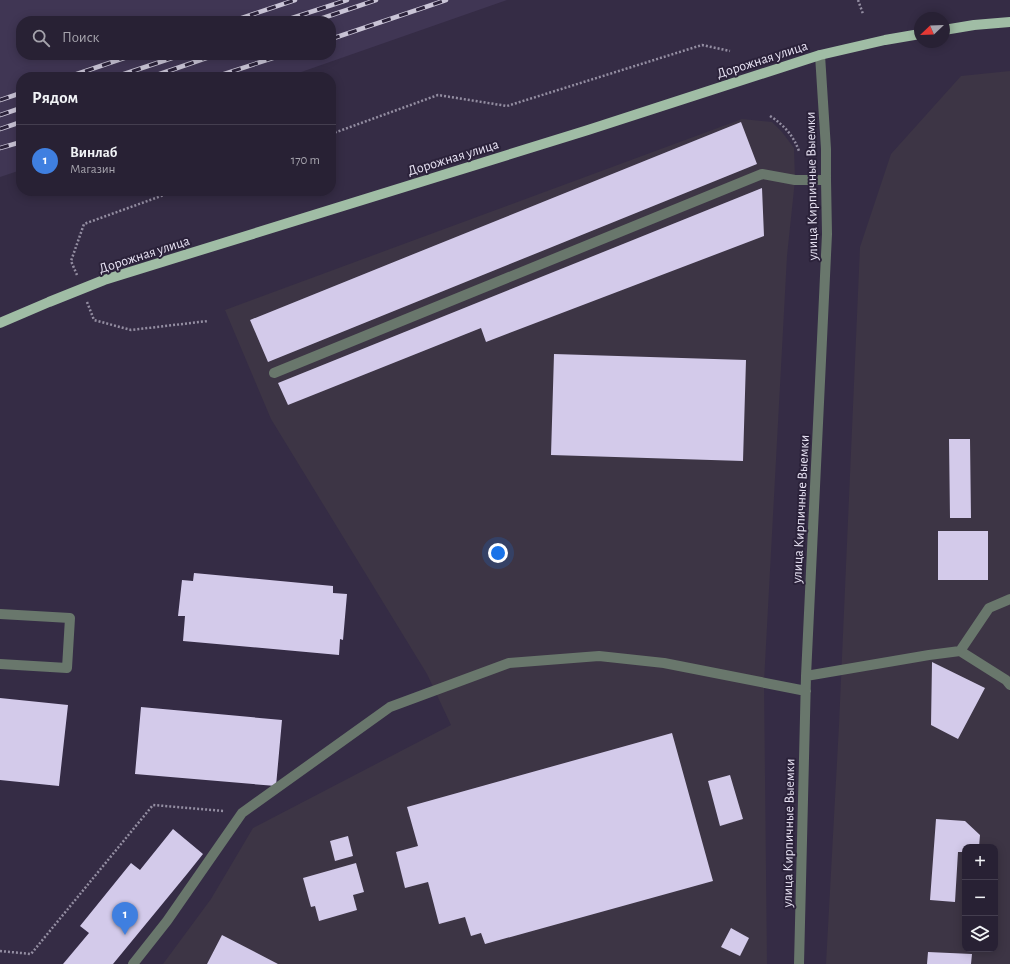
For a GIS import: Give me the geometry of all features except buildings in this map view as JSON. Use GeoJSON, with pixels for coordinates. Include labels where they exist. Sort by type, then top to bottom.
{"type":"FeatureCollection","features":[{"type":"Feature","properties":{"kind":"main road"},"geometry":{"type":"LineString","coordinates":[[950,29],[1010,22]]}},
{"type":"Feature","properties":{"kind":"main road","name":"Дорожная улица"},"geometry":{"type":"LineString","coordinates":[[0,323],[104,280],[581,132],[820,55],[914,35]]}},
{"type":"Feature","properties":{"kind":"street","name":"улица Кирпичные Выемки"},"geometry":{"type":"LineString","coordinates":[[799,964],[806,676],[827,242],[826,149],[820,55]]}},
{"type":"Feature","properties":{"kind":"street"},"geometry":{"type":"LineString","coordinates":[[274,373],[762,174],[795,180],[826,180]]}},
{"type":"Feature","properties":{"kind":"street"},"geometry":{"type":"LineString","coordinates":[[960,652],[988,608],[1010,599]]}},
{"type":"Feature","properties":{"kind":"street"},"geometry":{"type":"LineString","coordinates":[[0,614],[70,618],[67,668],[0,664]]}},
{"type":"Feature","properties":{"kind":"street"},"geometry":{"type":"LineString","coordinates":[[806,676],[929,655],[960,652],[1006,680],[1010,685]]}},
{"type":"Feature","properties":{"kind":"street"},"geometry":{"type":"LineString","coordinates":[[133,964],[167,921],[242,813],[390,707],[509,663],[599,656],[664,663],[806,691]]}},
{"type":"Feature","properties":{"kind":"path"},"geometry":{"type":"LineString","coordinates":[[858,0],[863,14]]}},
{"type":"Feature","properties":{"kind":"path"},"geometry":{"type":"LineString","coordinates":[[336,132],[438,95],[507,106],[702,45],[730,51]]}},
{"type":"Feature","properties":{"kind":"path"},"geometry":{"type":"LineString","coordinates":[[770,116],[778,121],[789,132],[796,141],[799,151]]}},
{"type":"Feature","properties":{"kind":"path"},"geometry":{"type":"LineString","coordinates":[[0,951],[31,954],[153,805],[242,813]]}},
{"type":"Feature","properties":{"kind":"shaded area"},"geometry":{"type":"Polygon","coordinates":[[[0,0],[507,0],[336,60],[336,16],[16,16],[16,60],[336,60],[301,72],[16,72],[16,172],[0,177],[0,0]]]}},
{"type":"Feature","properties":{"kind":"shaded area"},"geometry":{"type":"Polygon","coordinates":[[[1010,71],[1010,964],[826,964],[839,725],[860,247],[891,154],[961,76],[1010,71]]]}},
{"type":"Feature","properties":{"kind":"shaded area"},"geometry":{"type":"Polygon","coordinates":[[[742,119],[772,122],[782,132],[794,148],[795,180],[787,256],[764,682],[767,964],[163,964],[211,899],[253,828],[451,725],[427,674],[271,419],[225,310],[742,119]]]}},
{"type":"Feature","properties":{"kind":"railway"},"geometry":{"type":"LineString","coordinates":[[248,16],[295,0]]}},
{"type":"Feature","properties":{"kind":"railway"},"geometry":{"type":"LineString","coordinates":[[298,16],[347,0]]}},
{"type":"Feature","properties":{"kind":"railway"},"geometry":{"type":"LineString","coordinates":[[329,16],[376,0]]}},
{"type":"Feature","properties":{"kind":"railway"},"geometry":{"type":"LineString","coordinates":[[336,37],[446,0]]}},
{"type":"Feature","properties":{"kind":"railway"},"geometry":{"type":"LineString","coordinates":[[83,72],[118,60]]}},
{"type":"Feature","properties":{"kind":"railway"},"geometry":{"type":"LineString","coordinates":[[130,72],[166,60]]}},
{"type":"Feature","properties":{"kind":"railway"},"geometry":{"type":"LineString","coordinates":[[166,72],[200,60]]}},
{"type":"Feature","properties":{"kind":"railway"},"geometry":{"type":"LineString","coordinates":[[230,72],[267,60]]}},
{"type":"Feature","properties":{"kind":"railway"},"geometry":{"type":"LineString","coordinates":[[0,100],[16,95]]}},
{"type":"Feature","properties":{"kind":"railway"},"geometry":{"type":"LineString","coordinates":[[0,115],[16,110]]}},
{"type":"Feature","properties":{"kind":"railway"},"geometry":{"type":"LineString","coordinates":[[0,129],[16,124]]}},
{"type":"Feature","properties":{"kind":"railway"},"geometry":{"type":"LineString","coordinates":[[0,148],[16,143]]}},
{"type":"Feature","properties":{"kind":"place","name":"Винлаб"},"geometry":{"type":"Point","coordinates":[125,935]}}]}
